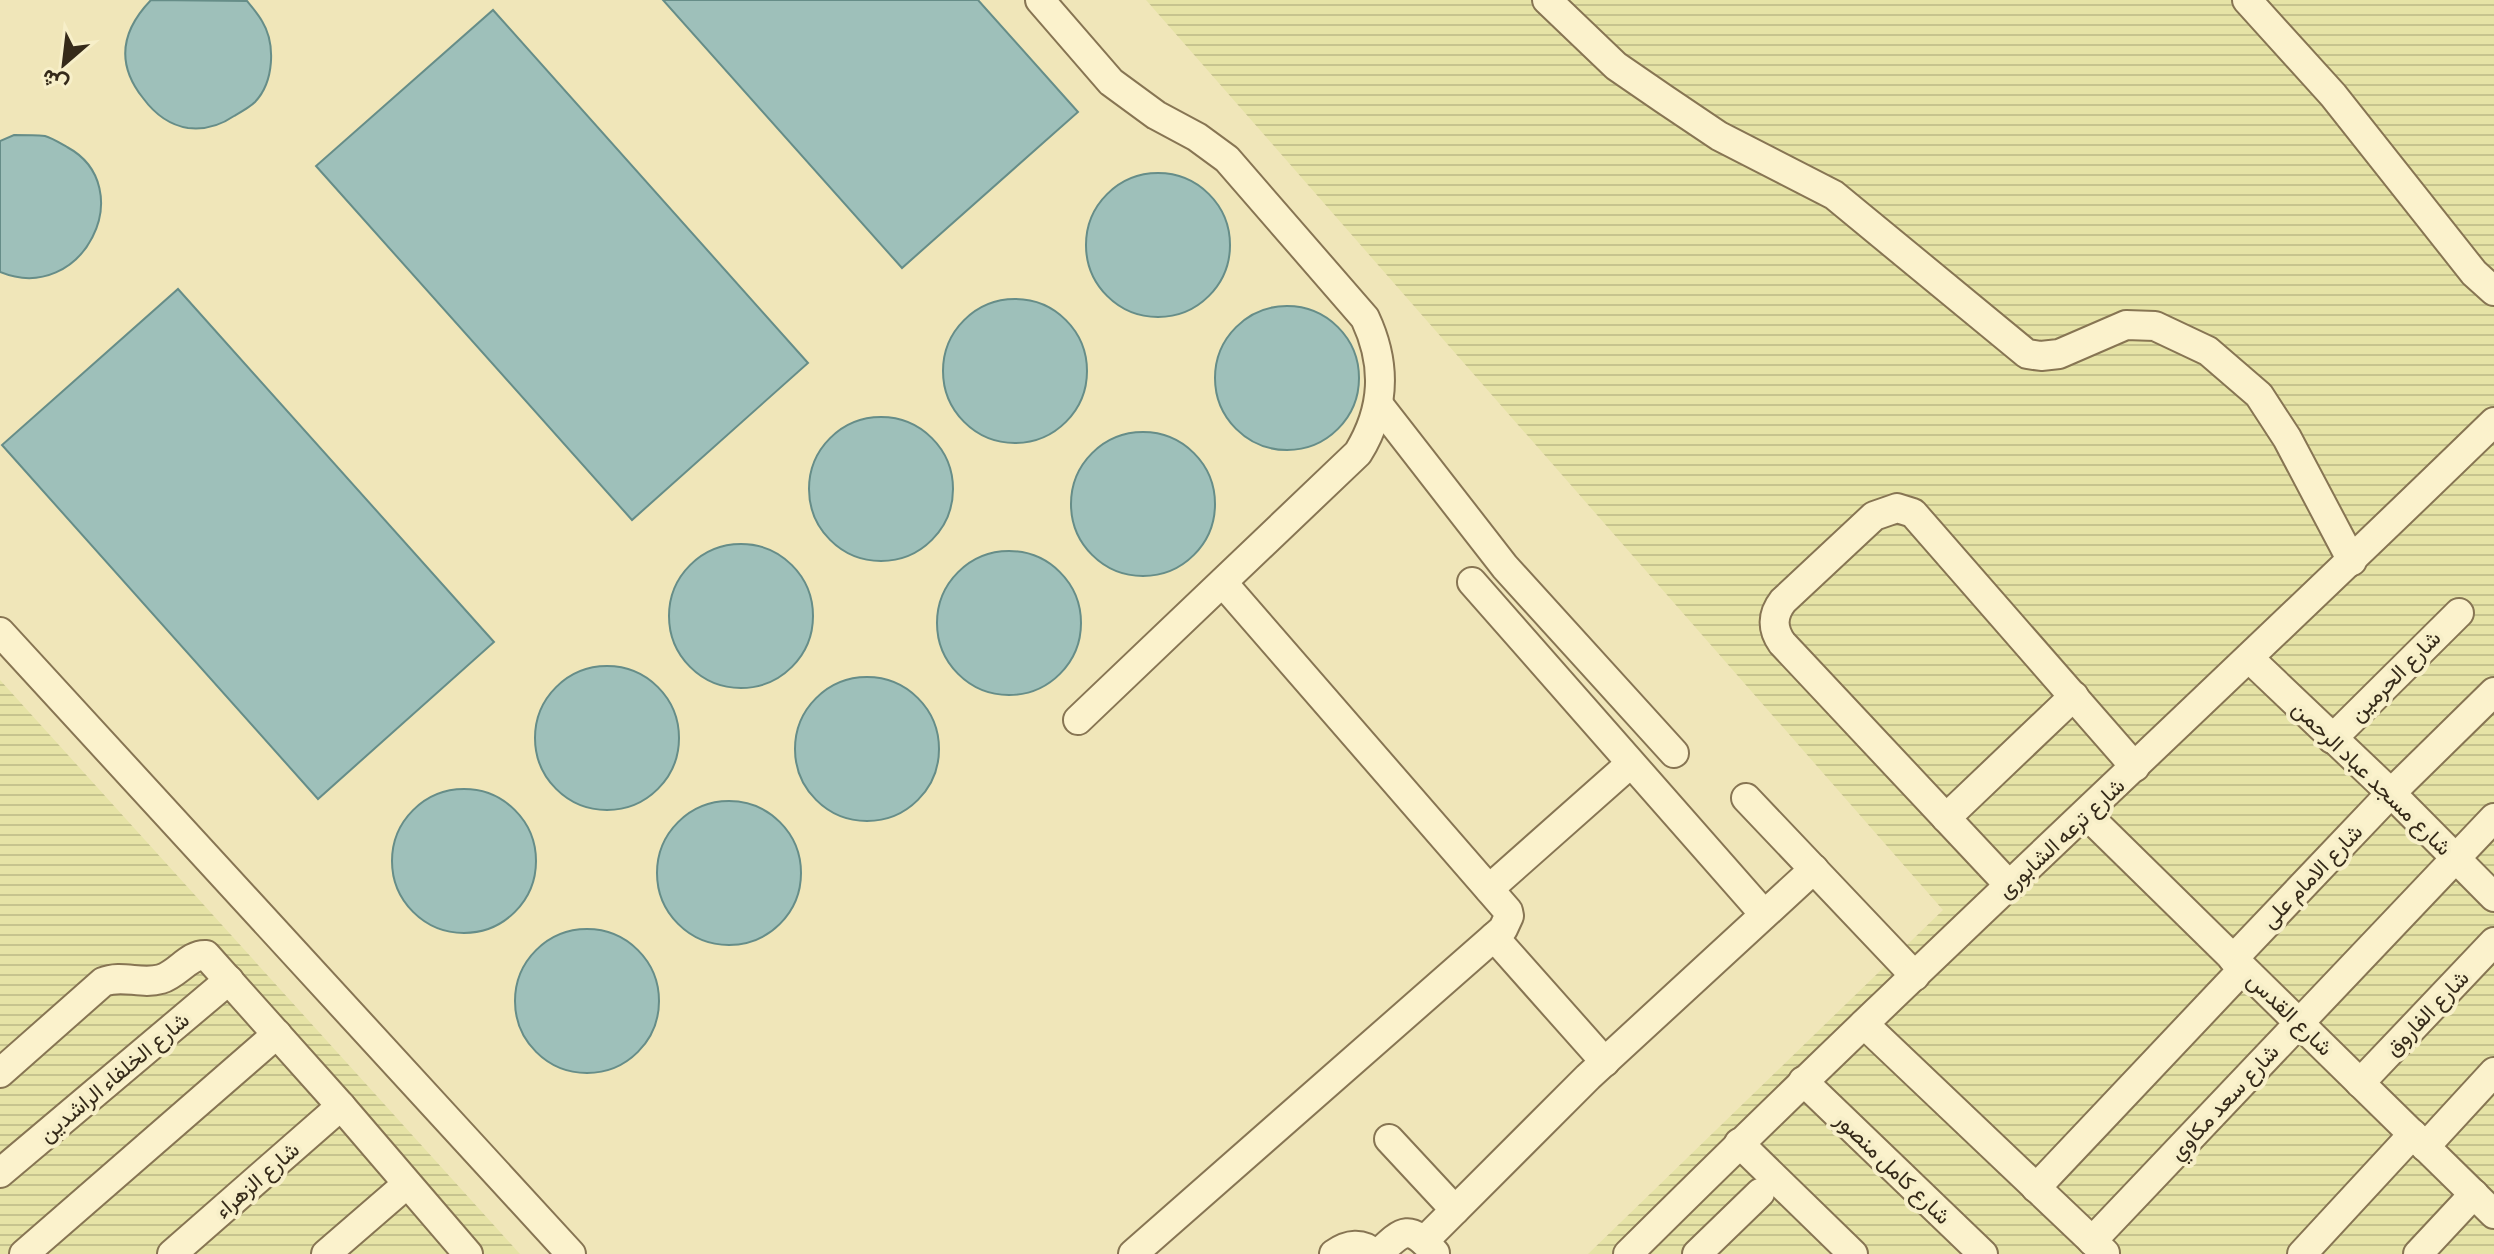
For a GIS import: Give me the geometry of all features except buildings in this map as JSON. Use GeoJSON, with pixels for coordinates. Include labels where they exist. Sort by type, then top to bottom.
{"type":"FeatureCollection","features":[{"type":"Feature","properties":{"kind":"street"},"geometry":{"type":"LineString","coordinates":[[1040,0],[1092,62],[1122,91],[1227,159],[1365,318],[1373,334],[1381,369],[1375,422],[1358,453],[1078,720]]}},
{"type":"Feature","properties":{"kind":"street"},"geometry":{"type":"LineString","coordinates":[[1547,0],[1616,66],[1664,99],[1719,136],[1834,195],[2027,354],[2059,354],[2126,325],[2155,326],[2208,351],[2259,395],[2287,438],[2352,561]]}},
{"type":"Feature","properties":{"kind":"street"},"geometry":{"type":"LineString","coordinates":[[2247,0],[2333,95],[2474,273],[2494,291]]}},
{"type":"Feature","properties":{"kind":"street"},"geometry":{"type":"LineString","coordinates":[[1379,405],[1505,567],[1674,753]]}},
{"type":"Feature","properties":{"kind":"street","name":"شارع ترعه الشابورى"},"geometry":{"type":"LineString","coordinates":[[1628,1254],[1803,1081],[2250,659],[2494,422]]}},
{"type":"Feature","properties":{"kind":"street"},"geometry":{"type":"LineString","coordinates":[[2010,886],[1782,643],[1774,629],[1774,622],[1783,601],[1874,516],[1889,509],[1906,510],[1920,519],[2135,767]]}},
{"type":"Feature","properties":{"kind":"street"},"geometry":{"type":"LineString","coordinates":[[1472,582],[1764,914]]}},
{"type":"Feature","properties":{"kind":"street"},"geometry":{"type":"LineString","coordinates":[[1133,1254],[1494,937],[1506,926],[1509,916],[1489,889],[1223,583]]}},
{"type":"Feature","properties":{"kind":"street","name":"شارع الحرمين"},"geometry":{"type":"LineString","coordinates":[[2332,739],[2459,613]]}},
{"type":"Feature","properties":{"kind":"street"},"geometry":{"type":"LineString","coordinates":[[0,632],[571,1254]]}},
{"type":"Feature","properties":{"kind":"street","name":"شارع مسجد عباد الرحمن"},"geometry":{"type":"LineString","coordinates":[[2250,659],[2391,793],[2494,897]]}},
{"type":"Feature","properties":{"kind":"street","name":"شارع الامام على"},"geometry":{"type":"LineString","coordinates":[[2036,1188],[2391,793],[2494,692]]}},
{"type":"Feature","properties":{"kind":"street"},"geometry":{"type":"LineString","coordinates":[[1946,818],[2074,696]]}},
{"type":"Feature","properties":{"kind":"street"},"geometry":{"type":"LineString","coordinates":[[1489,889],[1630,764]]}},
{"type":"Feature","properties":{"kind":"street"},"geometry":{"type":"LineString","coordinates":[[1746,798],[1915,976]]}},
{"type":"Feature","properties":{"kind":"street","name":"شارع القدس"},"geometry":{"type":"LineString","coordinates":[[2086,814],[2419,1141],[2487,1203]]}},
{"type":"Feature","properties":{"kind":"street","name":"شارع سعد مكاوي"},"geometry":{"type":"LineString","coordinates":[[2099,1247],[2298,1023],[2494,818]]}},
{"type":"Feature","properties":{"kind":"street"},"geometry":{"type":"LineString","coordinates":[[1334,1254],[1353,1246],[1363,1246],[1376,1254],[1402,1233],[1410,1232],[1430,1248],[1455,1210],[1596,1069],[1814,869]]}},
{"type":"Feature","properties":{"kind":"street"},"geometry":{"type":"LineString","coordinates":[[1494,937],[1596,1069]]}},
{"type":"Feature","properties":{"kind":"street","name":"شارع الفاروق"},"geometry":{"type":"LineString","coordinates":[[2360,1083],[2494,942]]}},
{"type":"Feature","properties":{"kind":"street"},"geometry":{"type":"LineString","coordinates":[[0,1073],[103,982],[113,978],[133,982],[162,979],[201,954],[206,955],[468,1254]]}},
{"type":"Feature","properties":{"kind":"street","name":"شارع الخلفاء الراشدين"},"geometry":{"type":"LineString","coordinates":[[0,1173],[229,980]]}},
{"type":"Feature","properties":{"kind":"street"},"geometry":{"type":"LineString","coordinates":[[1864,1024],[2099,1247]]}},
{"type":"Feature","properties":{"kind":"street"},"geometry":{"type":"LineString","coordinates":[[24,1254],[277,1034]]}},
{"type":"Feature","properties":{"kind":"street"},"geometry":{"type":"LineString","coordinates":[[2302,1254],[2494,1072]]}},
{"type":"Feature","properties":{"kind":"street","name":"شارع كامل منصور"},"geometry":{"type":"LineString","coordinates":[[1803,1081],[1983,1254]]}},
{"type":"Feature","properties":{"kind":"street","name":"شارع الزهراء"},"geometry":{"type":"LineString","coordinates":[[172,1254],[341,1106]]}},
{"type":"Feature","properties":{"kind":"street"},"geometry":{"type":"LineString","coordinates":[[1389,1139],[1455,1210]]}},
{"type":"Feature","properties":{"kind":"street"},"geometry":{"type":"LineString","coordinates":[[1739,1143],[1853,1254]]}},
{"type":"Feature","properties":{"kind":"street"},"geometry":{"type":"LineString","coordinates":[[326,1254],[407,1184]]}},
{"type":"Feature","properties":{"kind":"street"},"geometry":{"type":"LineString","coordinates":[[1697,1254],[1760,1193]]}},
{"type":"Feature","properties":{"kind":"street"},"geometry":{"type":"LineString","coordinates":[[2418,1254],[2487,1203]]}},
{"type":"Feature","properties":{"kind":"shaded area"},"geometry":{"type":"Polygon","coordinates":[[[1146,0],[2494,0],[2494,1254],[1588,1254],[1943,910],[1146,0]]]}},
{"type":"Feature","properties":{"kind":"shaded area"},"geometry":{"type":"Polygon","coordinates":[[[0,680],[520,1254],[0,1254],[0,680]]]}},
{"type":"Feature","properties":{"kind":"water"},"geometry":{"type":"Polygon","coordinates":[[[151,0],[247,1],[266,30],[271,51],[266,84],[255,102],[224,122],[201,128],[174,124],[152,109],[134,85],[126,60],[128,36],[133,24],[151,0]]]}},
{"type":"Feature","properties":{"kind":"water"},"geometry":{"type":"Polygon","coordinates":[[[663,0],[978,0],[1078,112],[902,268],[663,0]]]}},
{"type":"Feature","properties":{"kind":"water"},"geometry":{"type":"Polygon","coordinates":[[[493,10],[808,363],[632,520],[316,166],[493,10]]]}},
{"type":"Feature","properties":{"kind":"water"},"geometry":{"type":"Polygon","coordinates":[[[14,135],[45,136],[67,147],[89,165],[99,188],[100,213],[92,237],[77,258],[56,272],[30,278],[0,272],[0,141],[14,135]]]}},
{"type":"Feature","properties":{"kind":"water"},"geometry":{"type":"Polygon","coordinates":[[[1158,173],[1186,178],[1209,194],[1225,217],[1230,245],[1225,273],[1209,296],[1186,312],[1158,317],[1130,312],[1107,296],[1091,273],[1086,245],[1091,217],[1107,194],[1130,178],[1158,173]]]}},
{"type":"Feature","properties":{"kind":"water"},"geometry":{"type":"Polygon","coordinates":[[[178,289],[494,642],[318,799],[2,445],[178,289]]]}},
{"type":"Feature","properties":{"kind":"water"},"geometry":{"type":"Polygon","coordinates":[[[1015,299],[1043,305],[1066,320],[1081,343],[1087,371],[1081,399],[1066,422],[1043,437],[1015,443],[987,437],[964,422],[949,399],[943,371],[949,343],[964,320],[987,305],[1015,299]]]}},
{"type":"Feature","properties":{"kind":"water"},"geometry":{"type":"Polygon","coordinates":[[[1287,306],[1315,312],[1338,327],[1353,350],[1359,378],[1353,406],[1338,429],[1315,444],[1287,450],[1259,444],[1236,429],[1221,406],[1215,378],[1221,350],[1236,327],[1259,312],[1287,306]]]}},
{"type":"Feature","properties":{"kind":"water"},"geometry":{"type":"Polygon","coordinates":[[[881,417],[909,423],[932,438],[947,461],[953,489],[947,517],[932,540],[909,555],[881,561],[853,555],[830,540],[815,517],[809,489],[815,461],[830,438],[853,423],[881,417]]]}},
{"type":"Feature","properties":{"kind":"water"},"geometry":{"type":"Polygon","coordinates":[[[1143,432],[1171,438],[1194,453],[1209,476],[1215,504],[1209,532],[1194,555],[1171,570],[1143,576],[1115,570],[1092,555],[1077,532],[1071,504],[1077,476],[1092,453],[1115,438],[1143,432]]]}},
{"type":"Feature","properties":{"kind":"water"},"geometry":{"type":"Polygon","coordinates":[[[741,544],[769,549],[792,565],[808,588],[813,616],[808,644],[792,667],[769,683],[741,688],[713,683],[690,667],[674,644],[669,616],[674,588],[690,565],[713,549],[741,544]]]}},
{"type":"Feature","properties":{"kind":"water"},"geometry":{"type":"Polygon","coordinates":[[[1009,551],[1037,557],[1060,572],[1075,595],[1081,623],[1075,651],[1060,674],[1037,689],[1009,695],[981,689],[958,674],[943,651],[937,623],[943,595],[958,572],[981,557],[1009,551]]]}},
{"type":"Feature","properties":{"kind":"water"},"geometry":{"type":"Polygon","coordinates":[[[607,666],[635,672],[658,687],[673,710],[679,738],[673,766],[658,789],[635,804],[607,810],[579,804],[556,789],[541,766],[535,738],[541,710],[556,687],[579,672],[607,666]]]}},
{"type":"Feature","properties":{"kind":"water"},"geometry":{"type":"Polygon","coordinates":[[[867,677],[895,683],[918,698],[933,721],[939,749],[933,777],[918,800],[895,815],[867,821],[839,815],[816,800],[801,777],[795,749],[801,721],[816,698],[839,683],[867,677]]]}},
{"type":"Feature","properties":{"kind":"water"},"geometry":{"type":"Polygon","coordinates":[[[464,789],[492,794],[515,810],[531,833],[536,861],[531,889],[515,912],[492,928],[464,933],[436,928],[413,912],[397,889],[392,861],[397,833],[413,810],[436,794],[464,789]]]}},
{"type":"Feature","properties":{"kind":"water"},"geometry":{"type":"Polygon","coordinates":[[[729,801],[757,807],[780,822],[795,845],[801,873],[795,901],[780,924],[757,939],[729,945],[701,939],[678,924],[663,901],[657,873],[663,845],[678,822],[701,807],[729,801]]]}},
{"type":"Feature","properties":{"kind":"water"},"geometry":{"type":"Polygon","coordinates":[[[587,929],[615,935],[638,950],[653,973],[659,1001],[653,1029],[638,1052],[615,1067],[587,1073],[559,1067],[536,1052],[521,1029],[515,1001],[521,973],[536,950],[559,935],[587,929]]]}}]}
